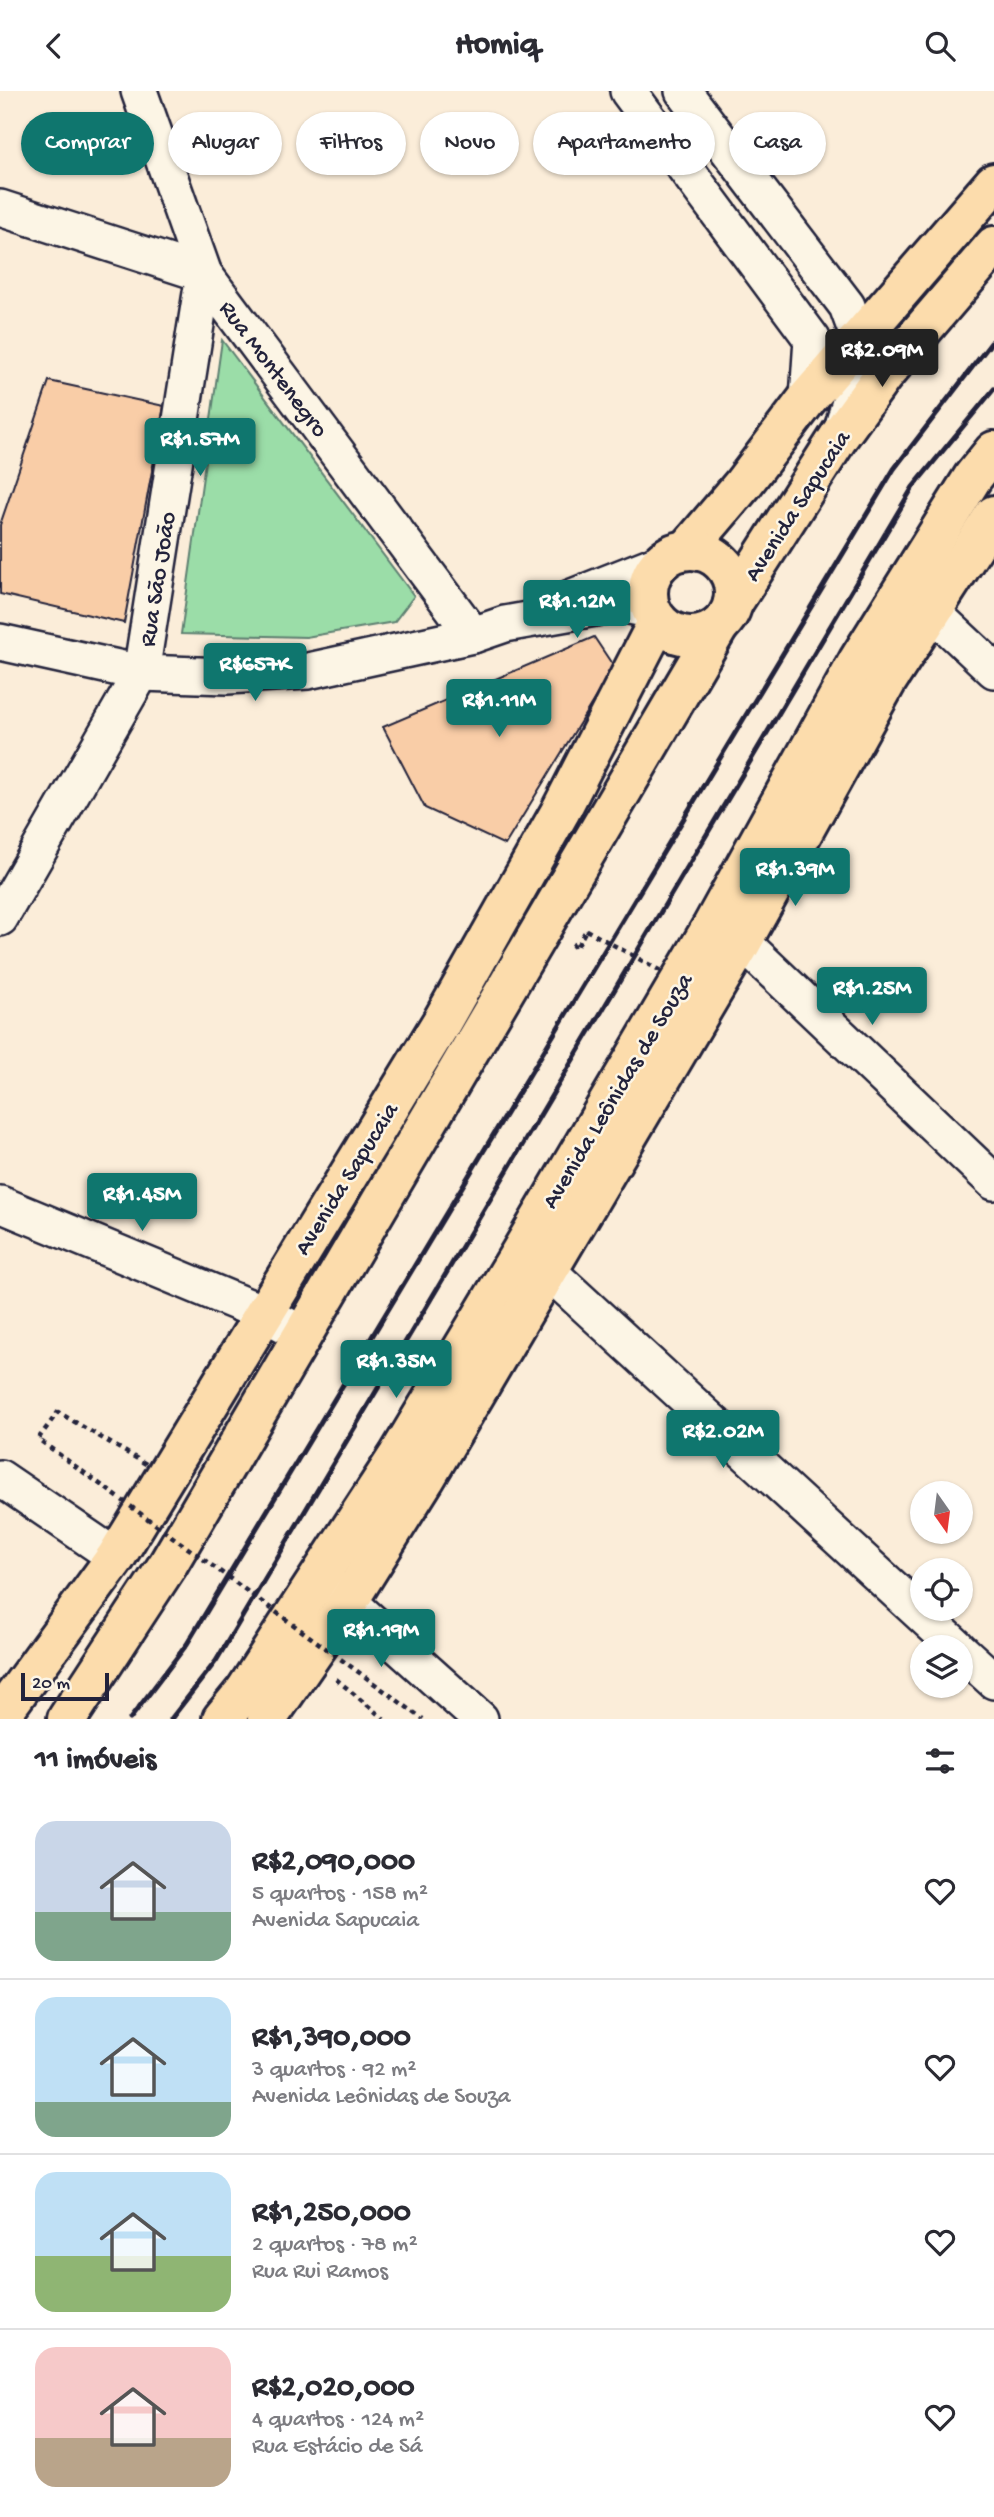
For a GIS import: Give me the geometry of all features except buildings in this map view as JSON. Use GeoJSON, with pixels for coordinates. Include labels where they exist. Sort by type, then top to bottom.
{"type":"FeatureCollection","features":[{"type":"Feature","properties":{"kind":"main road","name":"Avenida Sapucaia"},"geometry":{"type":"LineString","coordinates":[[675,556],[743,484],[808,398],[994,183]]}},
{"type":"Feature","properties":{"kind":"main road","name":"Avenida Sapucaia"},"geometry":{"type":"LineString","coordinates":[[67,1719],[167,1566],[726,614],[840,435],[882,377],[994,246]]}},
{"type":"Feature","properties":{"kind":"main road","name":"Avenida Leônidas de Souza"},"geometry":{"type":"LineString","coordinates":[[222,1719],[245,1691],[398,1456],[533,1261],[726,935],[887,681],[916,601],[973,477],[994,451]]}},
{"type":"Feature","properties":{"kind":"main road","name":"Avenida Leônidas de Souza"},"geometry":{"type":"LineString","coordinates":[[916,601],[994,515]]}},
{"type":"Feature","properties":{"kind":"main road"},"geometry":{"type":"LineString","coordinates":[[675,556],[713,557],[723,565],[730,576],[726,614],[695,636],[681,635],[655,615],[649,583],[675,556]]}},
{"type":"Feature","properties":{"kind":"main road","name":"Avenida Sapucaia"},"geometry":{"type":"LineString","coordinates":[[0,1716],[116,1557],[441,1023],[561,812],[655,615]]}},
{"type":"Feature","properties":{"kind":"main road","name":"Avenida Leônidas de Souza"},"geometry":{"type":"LineString","coordinates":[[267,1719],[348,1601],[425,1479],[533,1261]]}},
{"type":"Feature","properties":{"kind":"street","name":"Rua São João"},"geometry":{"type":"LineString","coordinates":[[0,918],[141,673],[204,274],[139,91]]}},
{"type":"Feature","properties":{"kind":"street"},"geometry":{"type":"LineString","coordinates":[[628,91],[811,339],[808,398]]}},
{"type":"Feature","properties":{"kind":"street"},"geometry":{"type":"LineString","coordinates":[[683,91],[729,151]]}},
{"type":"Feature","properties":{"kind":"street"},"geometry":{"type":"LineString","coordinates":[[708,198],[741,175]]}},
{"type":"Feature","properties":{"kind":"street"},"geometry":{"type":"LineString","coordinates":[[747,175],[847,306],[859,339],[862,360],[840,435]]}},
{"type":"Feature","properties":{"kind":"street","name":"Rua Montenegro"},"geometry":{"type":"LineString","coordinates":[[0,208],[204,274],[489,630]]}},
{"type":"Feature","properties":{"kind":"street"},"geometry":{"type":"LineString","coordinates":[[489,630],[675,556]]}},
{"type":"Feature","properties":{"kind":"street"},"geometry":{"type":"LineString","coordinates":[[916,601],[994,670]]}},
{"type":"Feature","properties":{"kind":"street"},"geometry":{"type":"LineString","coordinates":[[0,642],[141,673],[227,676],[308,671],[618,604],[655,615]]}},
{"type":"Feature","properties":{"kind":"street"},"geometry":{"type":"LineString","coordinates":[[726,935],[994,1182]]}},
{"type":"Feature","properties":{"kind":"street"},"geometry":{"type":"LineString","coordinates":[[0,1204],[263,1313],[303,1334]]}},
{"type":"Feature","properties":{"kind":"street"},"geometry":{"type":"LineString","coordinates":[[533,1261],[944,1635]]}},
{"type":"Feature","properties":{"kind":"street"},"geometry":{"type":"LineString","coordinates":[[0,1478],[116,1557]]}},
{"type":"Feature","properties":{"kind":"street"},"geometry":{"type":"LineString","coordinates":[[320,1576],[481,1719]]}},
{"type":"Feature","properties":{"kind":"street"},"geometry":{"type":"LineString","coordinates":[[973,1662],[994,1681]]}},
{"type":"Feature","properties":{"kind":"path"},"geometry":{"type":"LineString","coordinates":[[586,930],[660,971]]}},
{"type":"Feature","properties":{"kind":"path"},"geometry":{"type":"LineString","coordinates":[[146,1464],[58,1412],[38,1439],[424,1719]]}},
{"type":"Feature","properties":{"kind":"path"},"geometry":{"type":"LineString","coordinates":[[332,1676],[384,1719]]}},
{"type":"Feature","properties":{"kind":"green space"},"geometry":{"type":"Polygon","coordinates":[[[222,340],[414,596],[394,622],[306,637],[181,634],[222,340]]]}},
{"type":"Feature","properties":{"kind":"railway"},"geometry":{"type":"LineString","coordinates":[[130,1719],[187,1644],[894,469],[994,339]]}},
{"type":"Feature","properties":{"kind":"railway"},"geometry":{"type":"LineString","coordinates":[[171,1719],[216,1661],[913,487],[994,389]]}}]}
